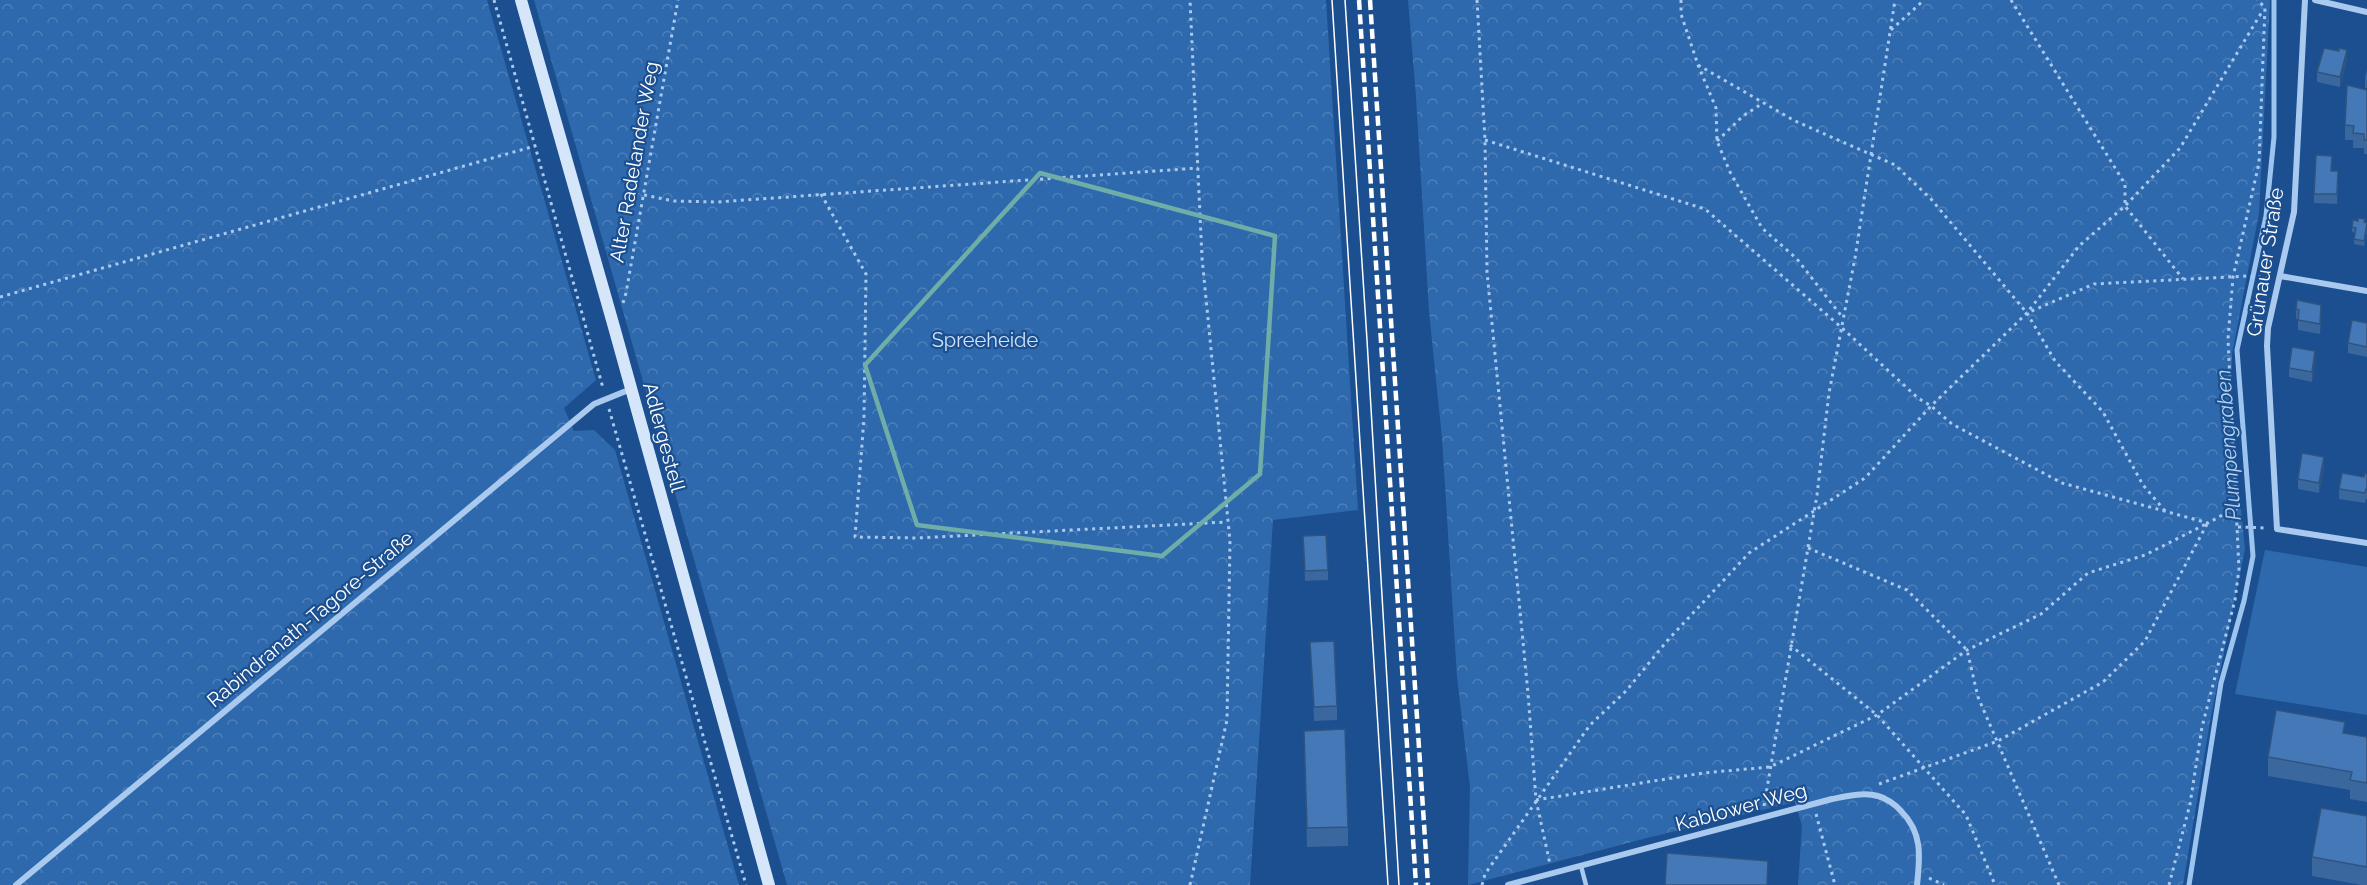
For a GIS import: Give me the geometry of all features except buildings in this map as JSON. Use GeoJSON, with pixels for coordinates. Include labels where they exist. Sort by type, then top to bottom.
{"type":"FeatureCollection","features":[{"type":"Feature","properties":{"kind":"main road","name":"Adlergestell"},"geometry":{"type":"LineString","coordinates":[[521,0],[769,885]]}},
{"type":"Feature","properties":{"kind":"street","name":"Grünauer Straße"},"geometry":{"type":"LineString","coordinates":[[2305,0],[2294,212],[2268,328],[2267,346],[2277,529],[2367,543]]}},
{"type":"Feature","properties":{"kind":"street"},"geometry":{"type":"LineString","coordinates":[[2315,0],[2367,12]]}},
{"type":"Feature","properties":{"kind":"street"},"geometry":{"type":"LineString","coordinates":[[2350,8],[2352,0]]}},
{"type":"Feature","properties":{"kind":"street"},"geometry":{"type":"LineString","coordinates":[[2280,276],[2367,291]]}},
{"type":"Feature","properties":{"kind":"street","name":"Rabindranath-Tagore-Straße"},"geometry":{"type":"LineString","coordinates":[[16,885],[594,404],[606,397],[631,389]]}},
{"type":"Feature","properties":{"kind":"street","name":"Kablower Weg"},"geometry":{"type":"LineString","coordinates":[[1508,885],[1852,795],[1879,796],[1896,806],[1908,818],[1916,832],[1920,850],[1917,885]]}},
{"type":"Feature","properties":{"kind":"lane"},"geometry":{"type":"LineString","coordinates":[[1581,866],[1586,885]]}},
{"type":"Feature","properties":{"kind":"path"},"geometry":{"type":"LineString","coordinates":[[494,0],[746,885]]}},
{"type":"Feature","properties":{"kind":"path","name":"Alter Radelander Weg"},"geometry":{"type":"LineString","coordinates":[[614,327],[626,292],[678,0]]}},
{"type":"Feature","properties":{"kind":"path"},"geometry":{"type":"LineString","coordinates":[[1190,0],[1202,258],[1230,541],[1227,720],[1190,885]]}},
{"type":"Feature","properties":{"kind":"path"},"geometry":{"type":"LineString","coordinates":[[1477,0],[1485,140],[1487,272],[1528,693],[1536,800],[1552,873]]}},
{"type":"Feature","properties":{"kind":"path"},"geometry":{"type":"LineString","coordinates":[[1681,0],[1681,14],[1698,65],[1716,108],[1717,141],[1730,172],[1762,228],[1797,259],[1844,318]]}},
{"type":"Feature","properties":{"kind":"path"},"geometry":{"type":"LineString","coordinates":[[1765,818],[1763,802],[1815,509],[1828,393],[1844,318],[1895,0]]}},
{"type":"Feature","properties":{"kind":"path"},"geometry":{"type":"LineString","coordinates":[[1890,31],[1924,0]]}},
{"type":"Feature","properties":{"kind":"path"},"geometry":{"type":"LineString","coordinates":[[2011,0],[2125,184],[2125,206],[2183,279]]}},
{"type":"Feature","properties":{"kind":"path"},"geometry":{"type":"LineString","coordinates":[[2257,0],[2265,7]]}},
{"type":"Feature","properties":{"kind":"path"},"geometry":{"type":"LineString","coordinates":[[1482,885],[1485,874],[1590,725],[1626,691],[1667,641],[1749,553],[1865,478],[1931,406],[2027,314],[2079,246],[2125,206],[2180,148],[2265,7]]}},
{"type":"Feature","properties":{"kind":"path"},"geometry":{"type":"LineString","coordinates":[[2169,885],[2190,804],[2202,727],[2235,600],[2239,569],[2228,339],[2233,277],[2259,164],[2265,7]]}},
{"type":"Feature","properties":{"kind":"path"},"geometry":{"type":"LineString","coordinates":[[1698,65],[1795,121],[1870,156],[1895,165],[1930,199],[2027,314],[2055,361],[2103,412],[2143,485],[2167,512]]}},
{"type":"Feature","properties":{"kind":"path"},"geometry":{"type":"LineString","coordinates":[[1717,141],[1743,116],[1763,103]]}},
{"type":"Feature","properties":{"kind":"path"},"geometry":{"type":"LineString","coordinates":[[1485,140],[1705,209],[1841,327],[1918,398],[1952,424],[2062,483],[2208,523]]}},
{"type":"Feature","properties":{"kind":"path"},"geometry":{"type":"LineString","coordinates":[[0,297],[535,146]]}},
{"type":"Feature","properties":{"kind":"path"},"geometry":{"type":"LineString","coordinates":[[644,195],[674,201],[717,202],[1198,168]]}},
{"type":"Feature","properties":{"kind":"path"},"geometry":{"type":"LineString","coordinates":[[821,194],[867,273],[864,418],[855,537],[917,538],[1228,522]]}},
{"type":"Feature","properties":{"kind":"path"},"geometry":{"type":"LineString","coordinates":[[2027,314],[2094,284],[2248,276],[2264,278]]}},
{"type":"Feature","properties":{"kind":"path"},"geometry":{"type":"LineString","coordinates":[[1536,800],[1703,773],[1770,767],[1877,715],[1967,650],[2041,614],[2088,573],[2145,555],[2235,508]]}},
{"type":"Feature","properties":{"kind":"path"},"geometry":{"type":"LineString","coordinates":[[1852,795],[1998,741],[2103,682],[2145,641],[2208,523]]}},
{"type":"Feature","properties":{"kind":"path"},"geometry":{"type":"LineString","coordinates":[[2238,527],[2254,527]]}},
{"type":"Feature","properties":{"kind":"path"},"geometry":{"type":"LineString","coordinates":[[1808,548],[1907,590],[1967,650],[1978,697],[2059,885]]}},
{"type":"Feature","properties":{"kind":"path"},"geometry":{"type":"LineString","coordinates":[[1790,645],[1877,715],[1966,815],[1995,885]]}},
{"type":"Feature","properties":{"kind":"path"},"geometry":{"type":"LineString","coordinates":[[1813,805],[1835,885]]}},
{"type":"Feature","properties":{"kind":"path"},"geometry":{"type":"LineString","coordinates":[[1918,872],[1944,885]]}},
{"type":"Feature","properties":{"kind":"highlighted area"},"geometry":{"type":"Polygon","coordinates":[[[1040,173],[1275,236],[1260,474],[1162,556],[917,525],[865,365],[1040,173]]]}},
{"type":"Feature","properties":{"kind":"green space"},"geometry":{"type":"Polygon","coordinates":[[[0,0],[487,0],[596,380],[564,408],[574,431],[594,430],[615,450],[739,885],[0,885],[0,0]]]}},
{"type":"Feature","properties":{"kind":"green space","name":"Spreeheide"},"geometry":{"type":"Polygon","coordinates":[[[534,0],[1326,0],[1358,510],[1273,520],[1250,885],[787,885],[534,0]]]}},
{"type":"Feature","properties":{"kind":"green space"},"geometry":{"type":"Polygon","coordinates":[[[1408,0],[2270,0],[2259,213],[2232,354],[2231,410],[2245,549],[2210,721],[2183,885],[1798,885],[1802,826],[1795,802],[1468,885],[1470,787],[1457,677],[1442,438],[1429,311],[1408,0]]]}},
{"type":"Feature","properties":{"kind":"green space"},"geometry":{"type":"Polygon","coordinates":[[[2265,550],[2367,567],[2367,715],[2235,694],[2265,550]]]}},
{"type":"Feature","properties":{"kind":"waterway","name":"Plumpengraben"},"geometry":{"type":"LineString","coordinates":[[2189,885],[2221,683],[2244,601],[2253,556],[2237,350],[2266,216],[2274,137],[2274,0]]}},
{"type":"Feature","properties":{"kind":"tram line"},"geometry":{"type":"LineString","coordinates":[[1332,0],[1388,885]]}},
{"type":"Feature","properties":{"kind":"tram line"},"geometry":{"type":"LineString","coordinates":[[1345,0],[1399,885]]}},
{"type":"Feature","properties":{"kind":"railway"},"geometry":{"type":"LineString","coordinates":[[1359,0],[1416,885]]}},
{"type":"Feature","properties":{"kind":"railway"},"geometry":{"type":"LineString","coordinates":[[1370,0],[1428,885]]}}]}
